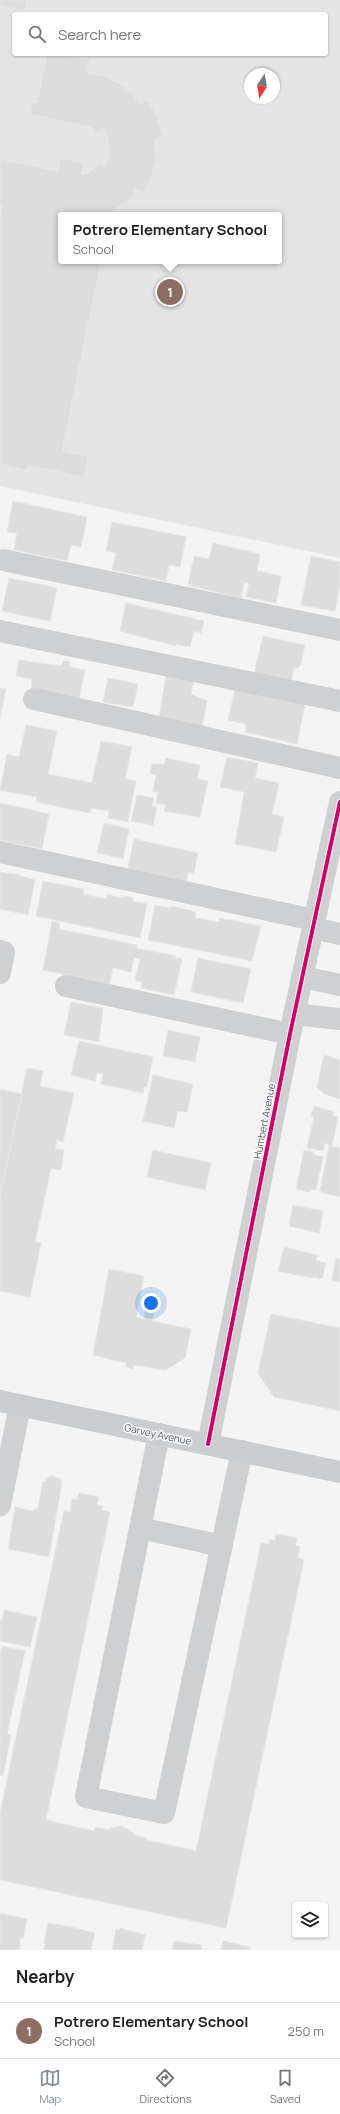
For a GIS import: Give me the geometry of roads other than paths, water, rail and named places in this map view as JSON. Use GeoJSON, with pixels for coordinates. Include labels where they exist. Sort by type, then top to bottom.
{"type":"FeatureCollection","features":[{"type":"Feature","properties":{"kind":"main road","name":"Garvey Avenue"},"geometry":{"type":"LineString","coordinates":[[10,1403],[340,1472]]}},
{"type":"Feature","properties":{"kind":"street"},"geometry":{"type":"LineString","coordinates":[[3,560],[340,630]]}},
{"type":"Feature","properties":{"kind":"street"},"geometry":{"type":"LineString","coordinates":[[0,631],[340,701]]}},
{"type":"Feature","properties":{"kind":"street"},"geometry":{"type":"LineString","coordinates":[[34,699],[340,768]]}},
{"type":"Feature","properties":{"kind":"street","name":"Humbert Avenue"},"geometry":{"type":"LineString","coordinates":[[208,1444],[292,1024],[340,802]]}},
{"type":"Feature","properties":{"kind":"street"},"geometry":{"type":"LineString","coordinates":[[0,852],[314,924],[340,934]]}},
{"type":"Feature","properties":{"kind":"street"},"geometry":{"type":"LineString","coordinates":[[0,951],[4,952],[0,973]]}},
{"type":"Feature","properties":{"kind":"street"},"geometry":{"type":"LineString","coordinates":[[302,977],[340,985]]}},
{"type":"Feature","properties":{"kind":"street"},"geometry":{"type":"LineString","coordinates":[[66,986],[292,1024],[340,1019]]}},
{"type":"Feature","properties":{"kind":"street"},"geometry":{"type":"LineString","coordinates":[[0,1505],[10,1403]]}},
{"type":"Feature","properties":{"kind":"street"},"geometry":{"type":"LineString","coordinates":[[159,1434],[86,1797],[164,1813],[242,1451]]}},
{"type":"Feature","properties":{"kind":"street"},"geometry":{"type":"LineString","coordinates":[[140,1528],[222,1546]]}},
{"type":"Feature","properties":{"kind":"place","name":"Potrero Elementary School"},"geometry":{"type":"Point","coordinates":[170,292]}}]}
